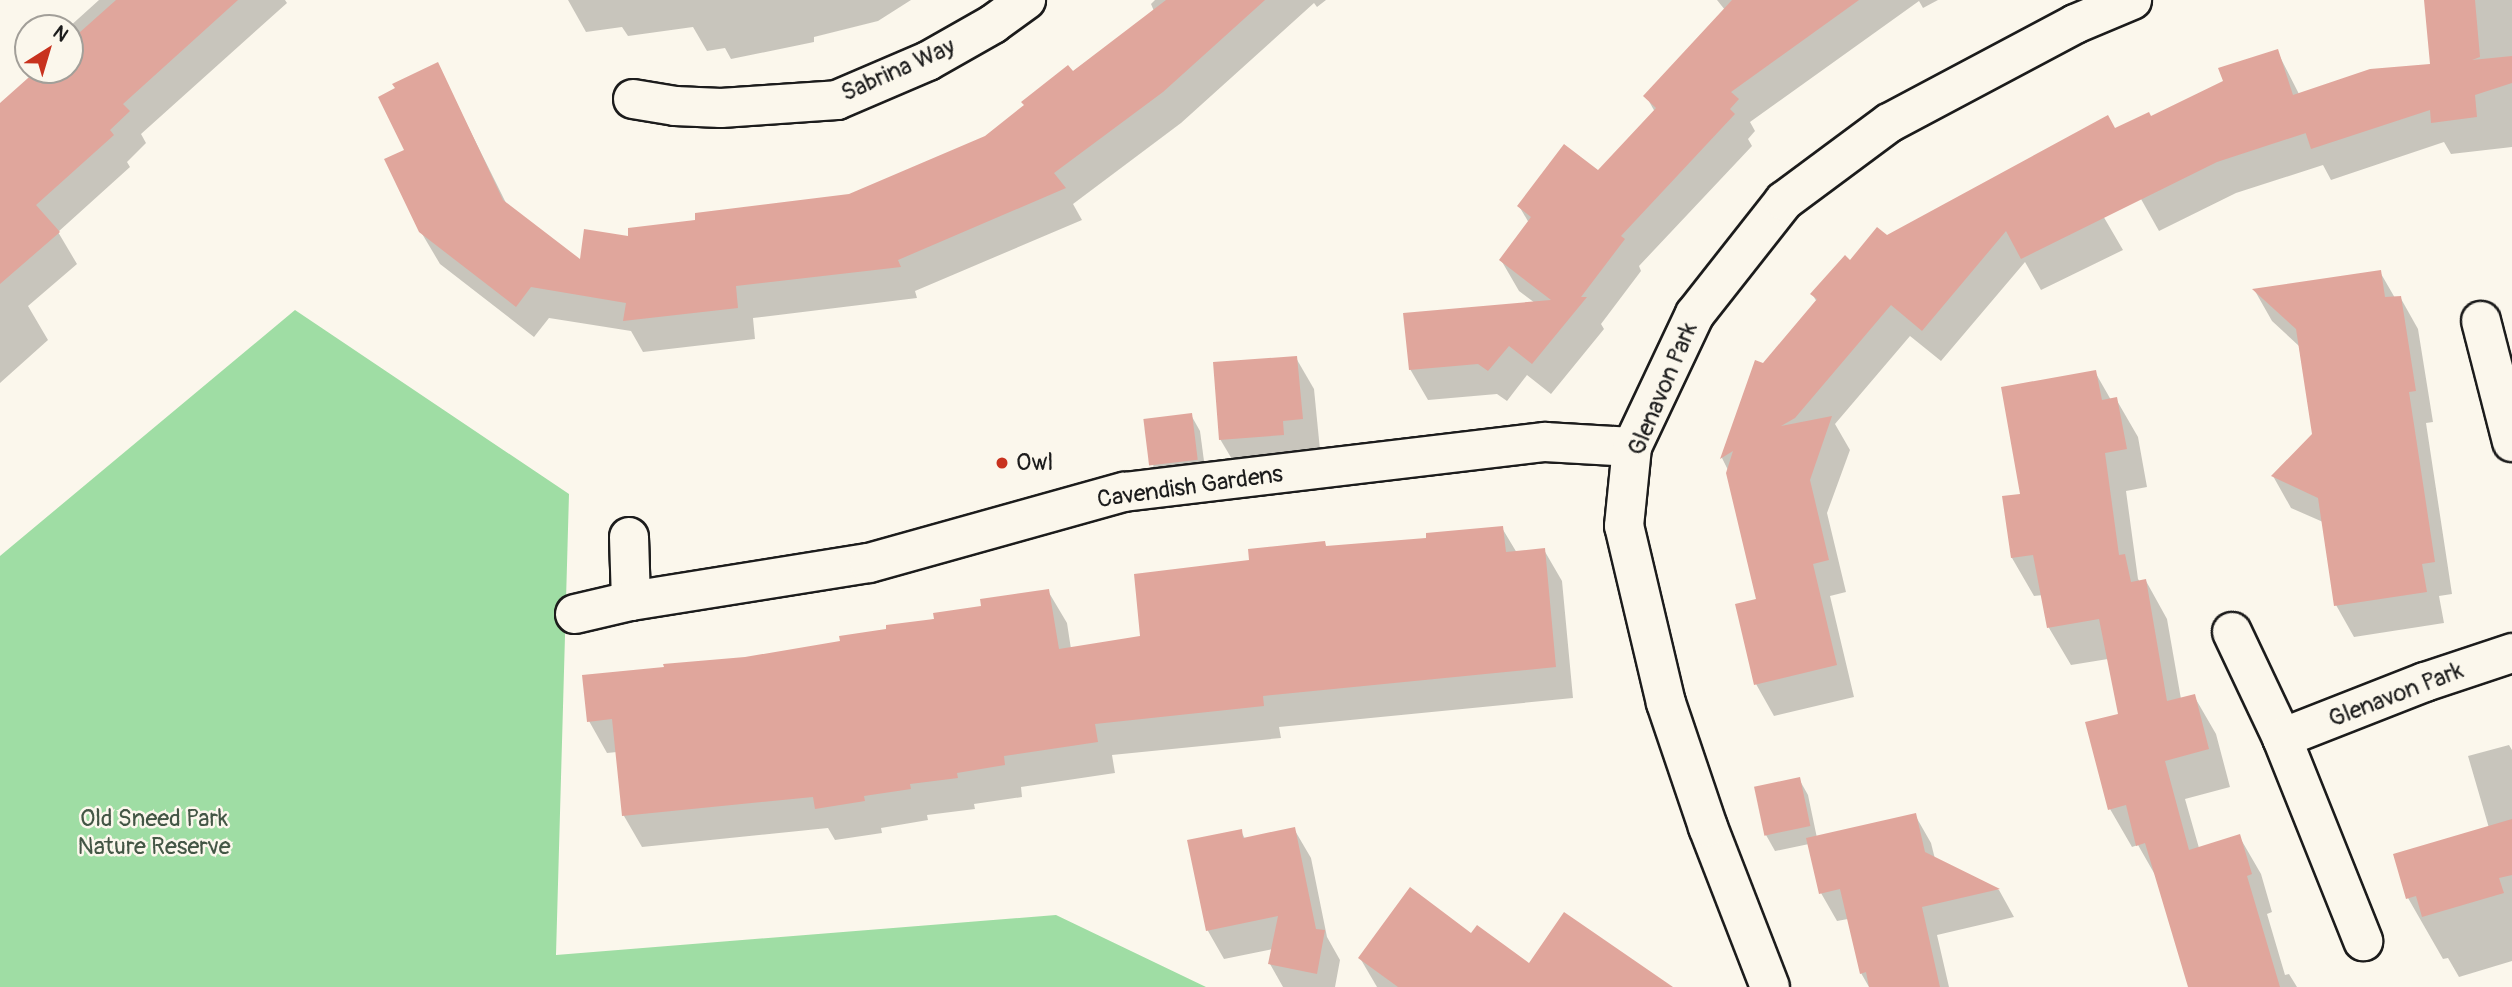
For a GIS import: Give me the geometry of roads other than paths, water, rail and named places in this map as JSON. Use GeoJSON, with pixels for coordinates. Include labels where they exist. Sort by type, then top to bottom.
{"type":"FeatureCollection","features":[{"type":"Feature","properties":{"kind":"street","name":"Sabrina Way"},"geometry":{"type":"LineString","coordinates":[[633,99],[675,106],[721,108],[837,100],[928,61],[993,24],[1026,0]]}},
{"type":"Feature","properties":{"kind":"street","name":"Glenavon Park"},"geometry":{"type":"LineString","coordinates":[[1770,987],[1708,827],[1666,703],[1624,526],[1632,447],[1695,314],[1784,201],[1889,123],[2075,24],[2132,0]]}},
{"type":"Feature","properties":{"kind":"street"},"geometry":{"type":"LineString","coordinates":[[2481,321],[2512,442]]}},
{"type":"Feature","properties":{"kind":"street","name":"Cavendish Gardens"},"geometry":{"type":"LineString","coordinates":[[575,614],[631,601],[869,563],[1124,492],[1545,442],[1632,447]]}},
{"type":"Feature","properties":{"kind":"street"},"geometry":{"type":"LineString","coordinates":[[629,537],[631,601]]}},
{"type":"Feature","properties":{"kind":"street"},"geometry":{"type":"LineString","coordinates":[[2232,632],[2282,738],[2363,941]]}},
{"type":"Feature","properties":{"kind":"street","name":"Glenavon Park"},"geometry":{"type":"LineString","coordinates":[[2282,738],[2425,682],[2512,653]]}},
{"type":"Feature","properties":{"kind":"place","name":"Owl"},"geometry":{"type":"Point","coordinates":[1002,463]}},
{"type":"Feature","properties":{"kind":"park label","name":"Old Sneed Park Nature Reserve"},"geometry":{"type":"Point","coordinates":[154,833]}}]}
